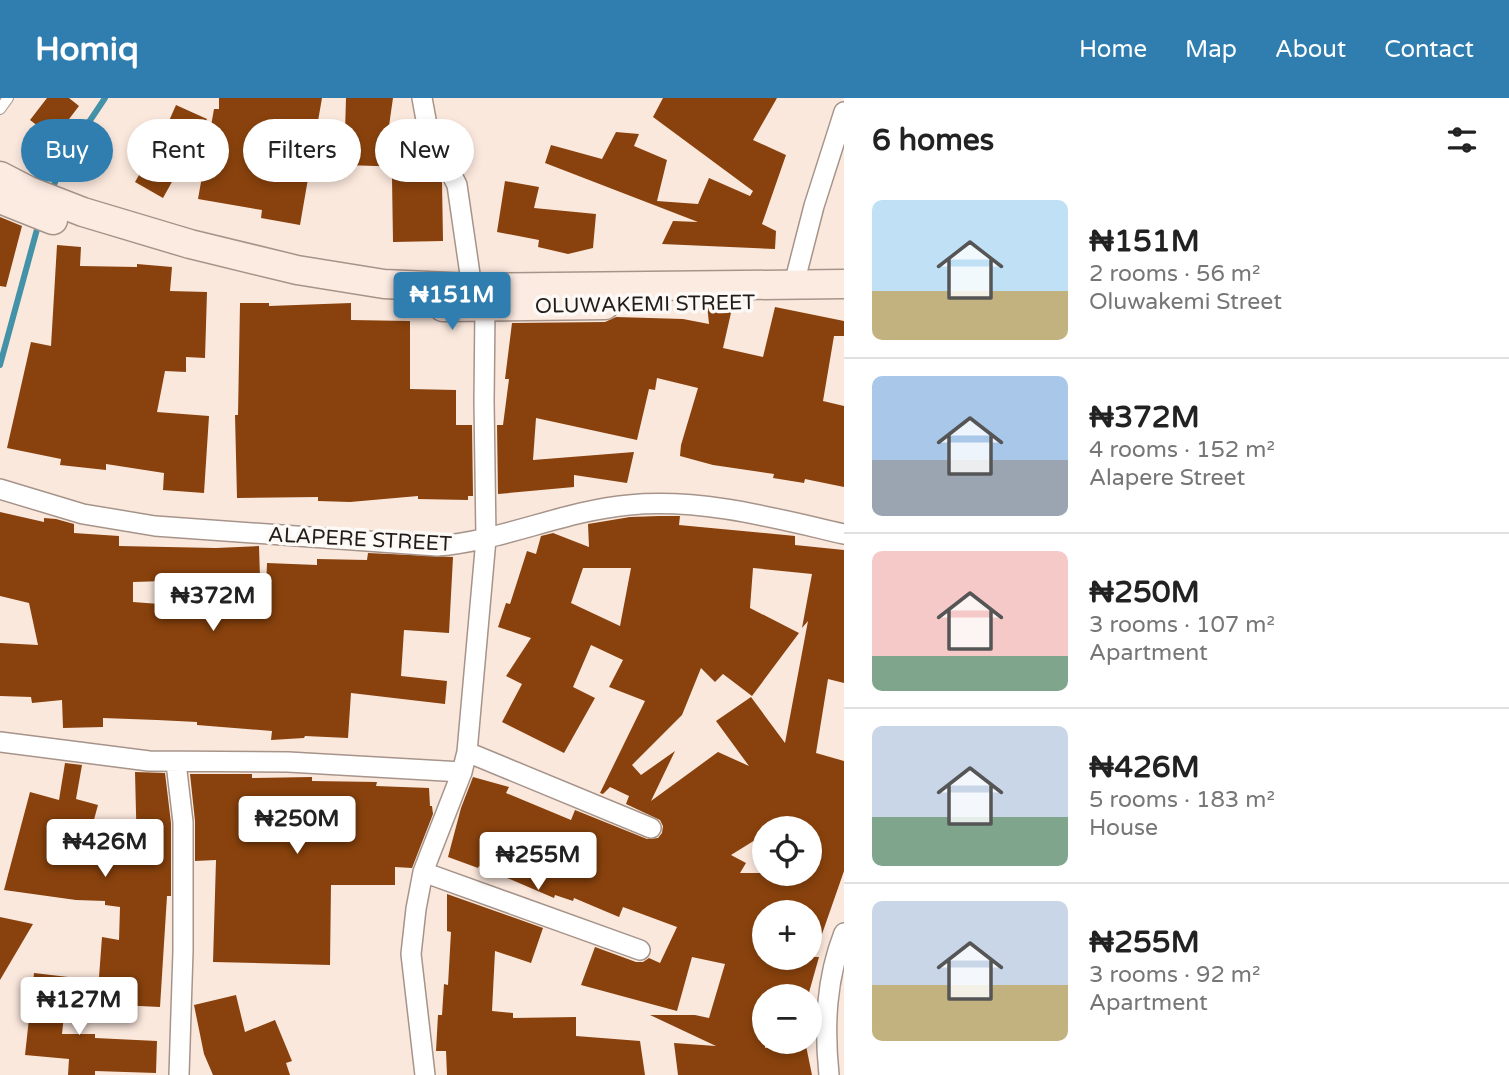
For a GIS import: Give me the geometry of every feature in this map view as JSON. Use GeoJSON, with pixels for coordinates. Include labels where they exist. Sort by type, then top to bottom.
{"type":"FeatureCollection","features":[{"type":"Feature","properties":{"kind":"street"},"geometry":{"type":"LineString","coordinates":[[422,98],[427,125],[457,185],[479,298],[486,539],[467,752],[424,872],[416,909],[411,954],[425,1075]]}},
{"type":"Feature","properties":{"kind":"street"},"geometry":{"type":"LineString","coordinates":[[835,98],[844,103]]}},
{"type":"Feature","properties":{"kind":"street"},"geometry":{"type":"LineString","coordinates":[[794,284],[814,206],[844,112]]}},
{"type":"Feature","properties":{"kind":"street"},"geometry":{"type":"LineString","coordinates":[[0,176],[28,200]]}},
{"type":"Feature","properties":{"kind":"street"},"geometry":{"type":"LineString","coordinates":[[0,199],[28,200]]}},
{"type":"Feature","properties":{"kind":"street","name":"OLUWAKEMI STREET"},"geometry":{"type":"LineString","coordinates":[[28,200],[185,262],[293,289],[381,303],[844,284]]}},
{"type":"Feature","properties":{"kind":"street","name":"OLUWAKEMI STREET"},"geometry":{"type":"LineString","coordinates":[[479,298],[844,301]]}},
{"type":"Feature","properties":{"kind":"street","name":"ALAPERE STREET"},"geometry":{"type":"LineString","coordinates":[[0,489],[83,514],[155,526],[436,546],[466,544],[571,515],[629,505],[667,504],[754,514],[844,534]]}},
{"type":"Feature","properties":{"kind":"street"},"geometry":{"type":"LineString","coordinates":[[0,742],[176,763],[288,762],[462,772]]}},
{"type":"Feature","properties":{"kind":"street"},"geometry":{"type":"LineString","coordinates":[[467,752],[651,828]]}},
{"type":"Feature","properties":{"kind":"street"},"geometry":{"type":"LineString","coordinates":[[176,763],[183,822],[179,1075]]}},
{"type":"Feature","properties":{"kind":"street"},"geometry":{"type":"LineString","coordinates":[[424,872],[640,950]]}},
{"type":"Feature","properties":{"kind":"street"},"geometry":{"type":"LineString","coordinates":[[829,1075],[826,1045],[830,981],[844,933]]}},
{"type":"Feature","properties":{"kind":"lane"},"geometry":{"type":"LineString","coordinates":[[0,109],[8,98]]}},
{"type":"Feature","properties":{"kind":"building"},"geometry":{"type":"Polygon","coordinates":[[[47,98],[69,98],[79,106],[69,119],[31,119],[47,98]]]}},
{"type":"Feature","properties":{"kind":"building"},"geometry":{"type":"Polygon","coordinates":[[[219,98],[322,98],[318,119],[243,119],[243,182],[307,182],[300,225],[261,218],[262,210],[198,199],[201,182],[229,182],[229,119],[212,119],[214,109],[219,109],[219,98]]]}},
{"type":"Feature","properties":{"kind":"building"},"geometry":{"type":"Polygon","coordinates":[[[346,98],[393,98],[390,119],[375,119],[375,166],[361,166],[361,119],[345,119],[346,98]]]}},
{"type":"Feature","properties":{"kind":"building"},"geometry":{"type":"Polygon","coordinates":[[[663,98],[777,98],[753,140],[786,155],[762,224],[776,231],[775,249],[662,244],[673,221],[698,222],[545,163],[551,145],[602,159],[616,132],[639,134],[634,146],[667,160],[657,201],[698,204],[709,178],[750,196],[753,191],[653,117],[663,98]]]}},
{"type":"Feature","properties":{"kind":"building"},"geometry":{"type":"Polygon","coordinates":[[[176,105],[207,119],[170,119],[176,105]]]}},
{"type":"Feature","properties":{"kind":"building"},"geometry":{"type":"Polygon","coordinates":[[[505,181],[539,187],[534,208],[596,214],[593,248],[568,254],[538,247],[539,240],[497,232],[505,181]]]}},
{"type":"Feature","properties":{"kind":"building"},"geometry":{"type":"Polygon","coordinates":[[[135,182],[172,182],[163,198],[135,182]]]}},
{"type":"Feature","properties":{"kind":"building"},"geometry":{"type":"Polygon","coordinates":[[[392,182],[442,182],[443,241],[393,242],[392,182]]]}},
{"type":"Feature","properties":{"kind":"building"},"geometry":{"type":"Polygon","coordinates":[[[0,217],[22,226],[6,287],[0,286],[0,217]]]}},
{"type":"Feature","properties":{"kind":"building"},"geometry":{"type":"Polygon","coordinates":[[[57,245],[81,247],[80,266],[137,267],[137,264],[172,267],[170,291],[207,292],[205,358],[186,357],[186,372],[165,371],[157,412],[209,416],[204,493],[163,490],[164,473],[106,464],[106,470],[60,465],[61,459],[7,448],[31,342],[51,346],[57,245]]]}},
{"type":"Feature","properties":{"kind":"building"},"geometry":{"type":"Polygon","coordinates":[[[240,303],[269,303],[269,306],[351,303],[351,320],[410,321],[410,389],[456,390],[456,425],[472,425],[473,496],[468,496],[468,500],[418,499],[418,496],[350,502],[318,501],[318,497],[237,498],[235,415],[238,415],[240,303]]]}},
{"type":"Feature","properties":{"kind":"building"},"geometry":{"type":"Polygon","coordinates":[[[707,304],[733,304],[723,348],[763,357],[775,307],[844,321],[844,336],[834,336],[823,401],[844,406],[844,487],[805,479],[804,483],[773,478],[774,474],[713,465],[680,456],[698,388],[657,378],[655,390],[649,389],[637,440],[536,418],[533,460],[634,452],[627,483],[574,475],[574,487],[498,494],[497,425],[503,425],[512,323],[605,322],[616,317],[683,319],[709,324],[707,304]]]}},
{"type":"Feature","properties":{"kind":"building"},"geometry":{"type":"Polygon","coordinates":[[[0,512],[44,522],[44,518],[74,524],[74,533],[119,536],[119,546],[259,546],[260,578],[133,582],[133,602],[265,612],[267,563],[317,565],[317,559],[367,560],[368,553],[453,557],[449,633],[404,630],[401,676],[447,681],[445,704],[351,693],[348,738],[305,736],[271,740],[272,731],[197,725],[197,722],[103,718],[103,727],[63,728],[62,700],[32,703],[31,697],[0,696],[0,643],[38,645],[29,603],[0,596],[0,512]]]}},
{"type":"Feature","properties":{"kind":"building"},"geometry":{"type":"Polygon","coordinates":[[[680,516],[679,525],[795,536],[795,545],[844,550],[844,683],[828,679],[816,753],[844,761],[844,871],[822,934],[822,900],[752,900],[752,970],[815,970],[811,984],[752,984],[752,1054],[808,1054],[812,1075],[678,1075],[674,1043],[716,1046],[650,1015],[695,1015],[709,1018],[725,964],[692,957],[677,1011],[581,985],[595,947],[636,962],[649,958],[660,963],[677,927],[623,907],[619,917],[574,898],[573,901],[555,895],[554,898],[479,866],[478,868],[448,857],[461,808],[473,777],[509,787],[506,793],[571,820],[575,810],[647,839],[658,838],[662,833],[660,820],[626,804],[629,796],[610,787],[603,794],[600,793],[645,701],[609,687],[623,660],[591,645],[573,687],[595,698],[564,753],[502,722],[522,684],[506,676],[531,638],[498,627],[506,603],[510,604],[527,551],[536,554],[541,536],[553,533],[589,547],[588,524],[630,517],[680,516]],[[583,568],[571,603],[620,626],[631,568],[583,568]],[[753,568],[750,608],[799,633],[752,696],[723,674],[715,682],[701,668],[682,715],[632,765],[641,775],[675,751],[651,801],[718,752],[749,766],[716,721],[751,697],[785,743],[808,621],[802,628],[812,574],[753,568]]]}},
{"type":"Feature","properties":{"kind":"building"},"geometry":{"type":"Polygon","coordinates":[[[65,763],[82,765],[76,799],[98,805],[87,845],[137,853],[135,772],[165,773],[171,823],[171,896],[167,896],[160,1007],[97,1004],[102,937],[119,940],[120,907],[105,905],[105,901],[76,900],[4,890],[30,792],[59,800],[65,763]]]}},
{"type":"Feature","properties":{"kind":"building"},"geometry":{"type":"Polygon","coordinates":[[[190,774],[252,774],[252,778],[312,777],[312,781],[377,782],[376,786],[429,788],[433,814],[412,868],[395,867],[395,885],[331,885],[330,965],[213,962],[216,860],[195,861],[195,821],[190,774]]]}},
{"type":"Feature","properties":{"kind":"building"},"geometry":{"type":"Polygon","coordinates":[[[447,894],[543,928],[531,963],[495,951],[492,1011],[513,1013],[513,1018],[576,1017],[576,1036],[640,1041],[645,1075],[447,1075],[446,1051],[436,1051],[438,1015],[442,1015],[444,984],[448,985],[451,932],[447,931],[447,894]]]}},
{"type":"Feature","properties":{"kind":"building"},"geometry":{"type":"Polygon","coordinates":[[[0,917],[33,924],[0,980],[0,917]]]}},
{"type":"Feature","properties":{"kind":"building"},"geometry":{"type":"Polygon","coordinates":[[[34,973],[68,977],[62,1034],[95,1034],[95,1038],[157,1041],[156,1073],[95,1071],[95,1075],[68,1075],[69,1059],[25,1055],[34,973]]]}},
{"type":"Feature","properties":{"kind":"building"},"geometry":{"type":"Polygon","coordinates":[[[236,995],[245,1032],[275,1020],[292,1061],[286,1063],[290,1075],[213,1075],[204,1054],[194,1005],[236,995]]]}},
{"type":"Feature","properties":{"kind":"waterway"},"geometry":{"type":"LineString","coordinates":[[51,192],[65,158],[105,98]]}},
{"type":"Feature","properties":{"kind":"waterway"},"geometry":{"type":"LineString","coordinates":[[0,365],[39,222]]}}]}
